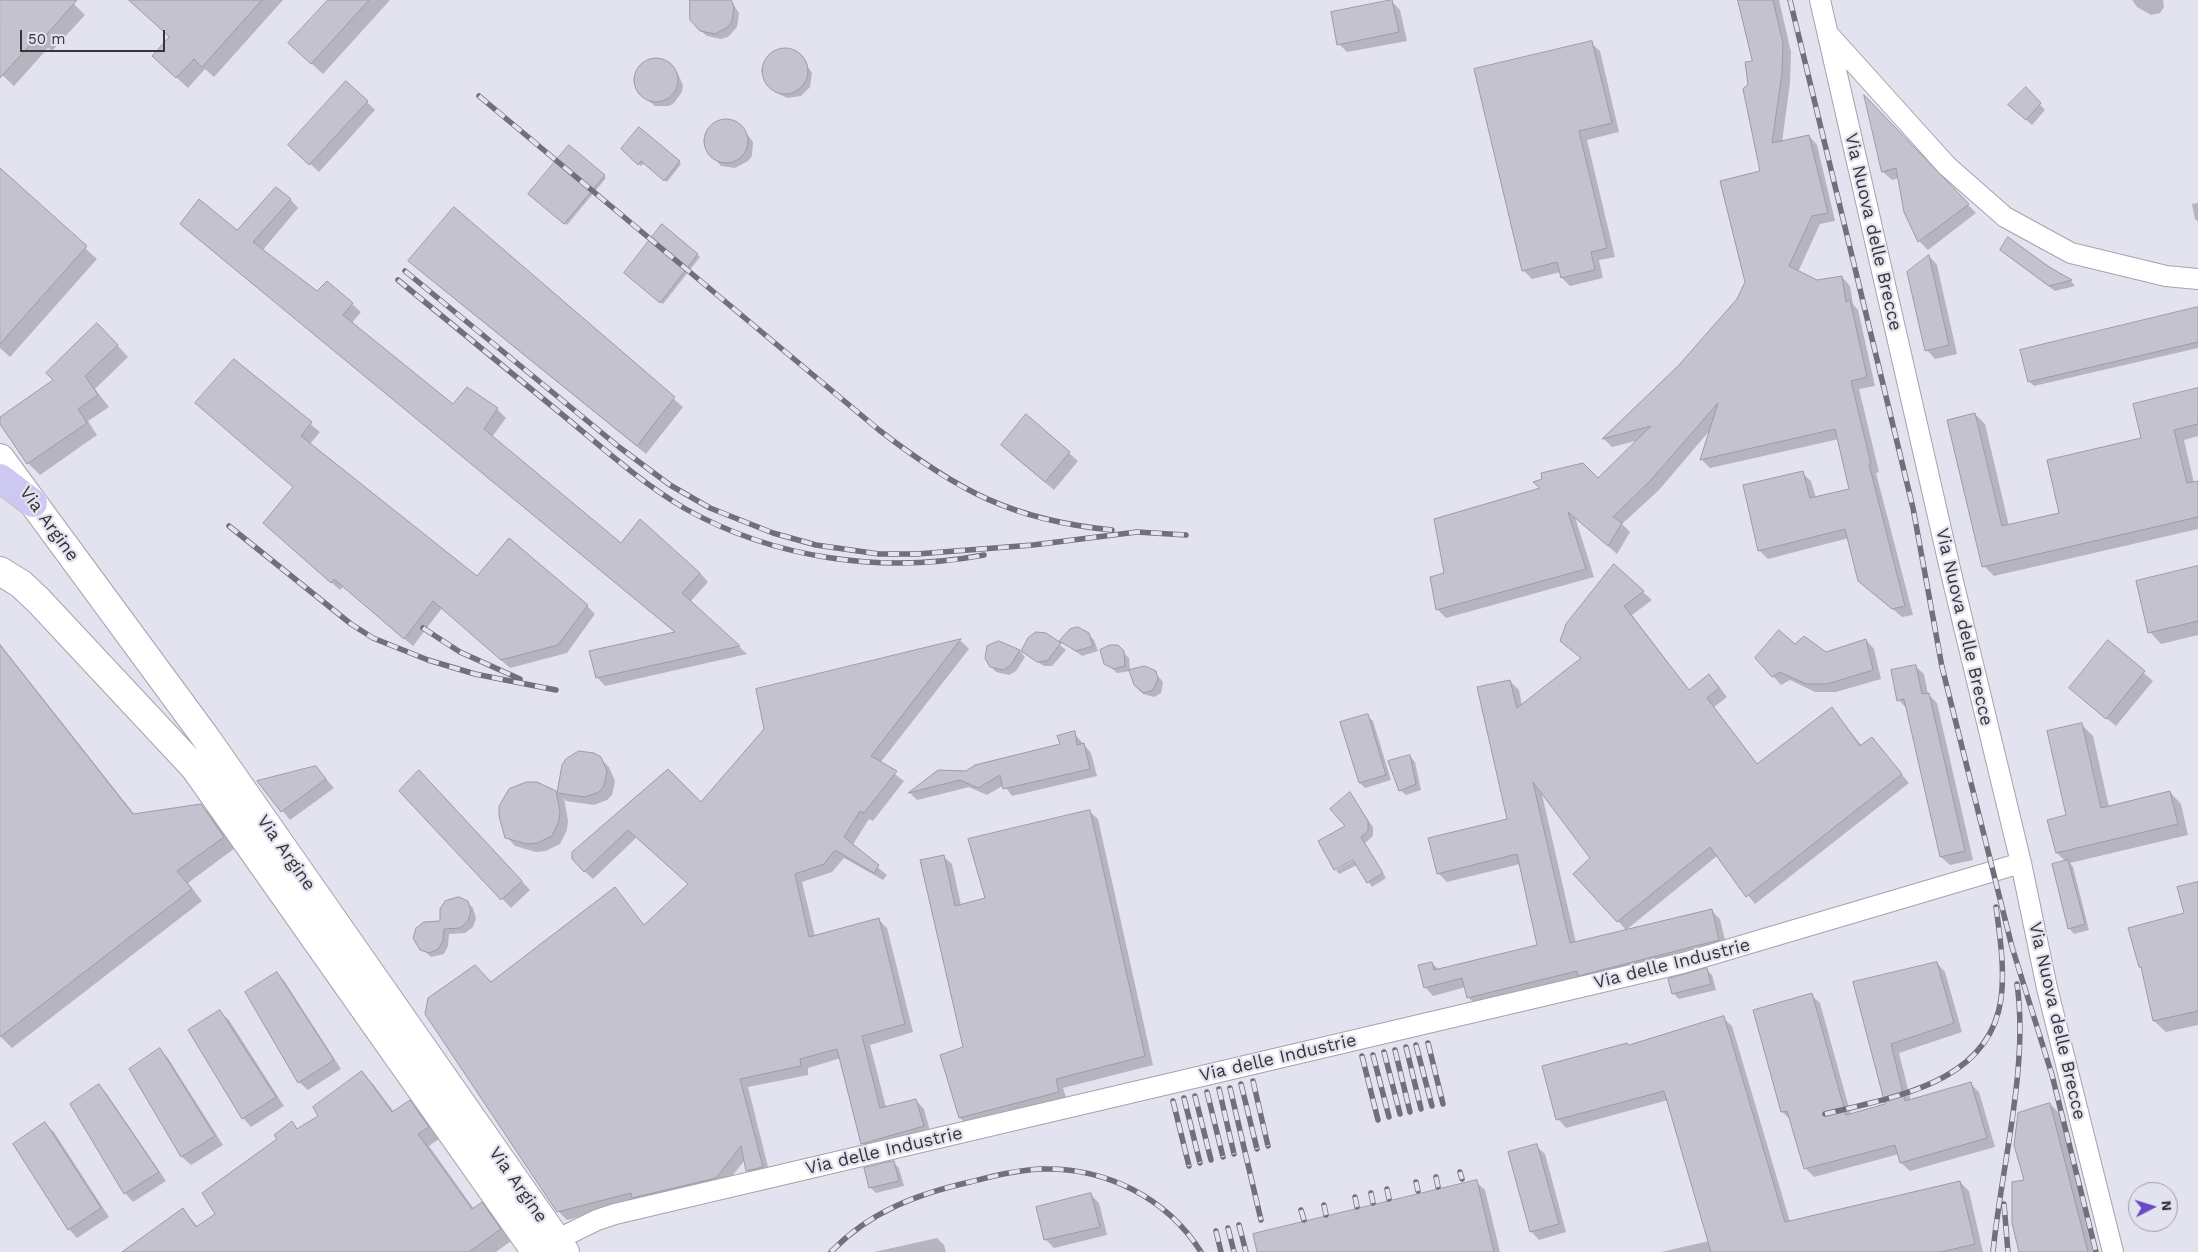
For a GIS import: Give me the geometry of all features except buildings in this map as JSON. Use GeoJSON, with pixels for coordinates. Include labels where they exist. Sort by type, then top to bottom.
{"type":"FeatureCollection","features":[{"type":"Feature","properties":{"kind":"highway"},"geometry":{"type":"LineString","coordinates":[[0,478],[33,503]]}},
{"type":"Feature","properties":{"kind":"street","name":"Via Nuova delle Brecce"},"geometry":{"type":"LineString","coordinates":[[1820,0],[1951,572],[2021,864],[2047,988],[2113,1252]]}},
{"type":"Feature","properties":{"kind":"street"},"geometry":{"type":"LineString","coordinates":[[1828,34],[1947,166],[2005,217],[2070,253],[2166,276],[2198,279]]}},
{"type":"Feature","properties":{"kind":"street","name":"Via Argine"},"geometry":{"type":"LineString","coordinates":[[0,458],[211,745],[548,1249]]}},
{"type":"Feature","properties":{"kind":"street","name":"Via Argine"},"geometry":{"type":"LineString","coordinates":[[0,571],[21,584],[39,601],[195,768],[548,1249]]}},
{"type":"Feature","properties":{"kind":"street","name":"Via delle Industrie"},"geometry":{"type":"LineString","coordinates":[[548,1249],[598,1220],[615,1214],[1683,963],[2021,864]]}},
{"type":"Feature","properties":{"kind":"railway"},"geometry":{"type":"LineString","coordinates":[[1790,0],[1913,508],[1942,667],[2012,947],[2052,1075],[2096,1252]]}},
{"type":"Feature","properties":{"kind":"railway"},"geometry":{"type":"LineString","coordinates":[[479,96],[879,430],[935,470],[961,486],[1015,510],[1045,519],[1112,530]]}},
{"type":"Feature","properties":{"kind":"railway"},"geometry":{"type":"LineString","coordinates":[[405,271],[619,447],[670,485],[710,508],[773,533],[816,545],[879,554],[917,554],[1033,545],[1137,532],[1186,535]]}},
{"type":"Feature","properties":{"kind":"railway"},"geometry":{"type":"LineString","coordinates":[[398,280],[633,473],[684,508],[719,525],[754,540],[830,558],[868,562],[907,563],[946,561],[984,555]]}},
{"type":"Feature","properties":{"kind":"railway"},"geometry":{"type":"LineString","coordinates":[[229,526],[351,624],[373,638],[428,660],[475,674],[556,690]]}},
{"type":"Feature","properties":{"kind":"railway"},"geometry":{"type":"LineString","coordinates":[[423,628],[460,652],[520,679]]}},
{"type":"Feature","properties":{"kind":"railway"},"geometry":{"type":"LineString","coordinates":[[1825,1114],[1880,1101],[1934,1082],[1958,1068],[1978,1050],[1993,1028],[2001,999],[2002,965],[1996,907]]}},
{"type":"Feature","properties":{"kind":"railway"},"geometry":{"type":"LineString","coordinates":[[1993,1252],[2017,1083],[2020,1016],[2017,984]]}},
{"type":"Feature","properties":{"kind":"railway"},"geometry":{"type":"LineString","coordinates":[[1428,1043],[1443,1104]]}},
{"type":"Feature","properties":{"kind":"railway"},"geometry":{"type":"LineString","coordinates":[[1416,1045],[1432,1106]]}},
{"type":"Feature","properties":{"kind":"railway"},"geometry":{"type":"LineString","coordinates":[[1406,1047],[1421,1109]]}},
{"type":"Feature","properties":{"kind":"railway"},"geometry":{"type":"LineString","coordinates":[[1395,1050],[1410,1112]]}},
{"type":"Feature","properties":{"kind":"railway"},"geometry":{"type":"LineString","coordinates":[[1384,1052],[1400,1114]]}},
{"type":"Feature","properties":{"kind":"railway"},"geometry":{"type":"LineString","coordinates":[[1373,1055],[1389,1117]]}},
{"type":"Feature","properties":{"kind":"railway"},"geometry":{"type":"LineString","coordinates":[[1362,1056],[1378,1120]]}},
{"type":"Feature","properties":{"kind":"railway"},"geometry":{"type":"LineString","coordinates":[[1253,1081],[1268,1146]]}},
{"type":"Feature","properties":{"kind":"railway"},"geometry":{"type":"LineString","coordinates":[[1241,1084],[1257,1149]]}},
{"type":"Feature","properties":{"kind":"railway"},"geometry":{"type":"LineString","coordinates":[[1230,1088],[1261,1220]]}},
{"type":"Feature","properties":{"kind":"railway"},"geometry":{"type":"LineString","coordinates":[[1219,1089],[1234,1154]]}},
{"type":"Feature","properties":{"kind":"railway"},"geometry":{"type":"LineString","coordinates":[[1207,1092],[1223,1157]]}},
{"type":"Feature","properties":{"kind":"railway"},"geometry":{"type":"LineString","coordinates":[[1195,1096],[1211,1160]]}},
{"type":"Feature","properties":{"kind":"railway"},"geometry":{"type":"LineString","coordinates":[[1184,1098],[1200,1163]]}},
{"type":"Feature","properties":{"kind":"railway"},"geometry":{"type":"LineString","coordinates":[[1173,1101],[1189,1166]]}},
{"type":"Feature","properties":{"kind":"railway"},"geometry":{"type":"LineString","coordinates":[[831,1252],[861,1226],[895,1206],[950,1187],[997,1176],[1041,1169],[1089,1174],[1111,1180],[1133,1190],[1153,1201],[1171,1216],[1201,1252]]}},
{"type":"Feature","properties":{"kind":"railway"},"geometry":{"type":"LineString","coordinates":[[1460,1172],[1462,1179]]}},
{"type":"Feature","properties":{"kind":"railway"},"geometry":{"type":"LineString","coordinates":[[1436,1177],[1438,1187]]}},
{"type":"Feature","properties":{"kind":"railway"},"geometry":{"type":"LineString","coordinates":[[1416,1182],[1418,1191]]}},
{"type":"Feature","properties":{"kind":"railway"},"geometry":{"type":"LineString","coordinates":[[1387,1189],[1389,1199]]}},
{"type":"Feature","properties":{"kind":"railway"},"geometry":{"type":"LineString","coordinates":[[1371,1193],[1373,1203]]}},
{"type":"Feature","properties":{"kind":"railway"},"geometry":{"type":"LineString","coordinates":[[1355,1197],[1357,1207]]}},
{"type":"Feature","properties":{"kind":"railway"},"geometry":{"type":"LineString","coordinates":[[2004,1204],[2008,1252]]}},
{"type":"Feature","properties":{"kind":"railway"},"geometry":{"type":"LineString","coordinates":[[1324,1205],[1326,1215]]}},
{"type":"Feature","properties":{"kind":"railway"},"geometry":{"type":"LineString","coordinates":[[1301,1210],[1304,1220]]}},
{"type":"Feature","properties":{"kind":"railway"},"geometry":{"type":"LineString","coordinates":[[1239,1225],[1246,1252]]}},
{"type":"Feature","properties":{"kind":"railway"},"geometry":{"type":"LineString","coordinates":[[1228,1228],[1234,1252]]}},
{"type":"Feature","properties":{"kind":"railway"},"geometry":{"type":"LineString","coordinates":[[1216,1231],[1221,1252]]}}]}
